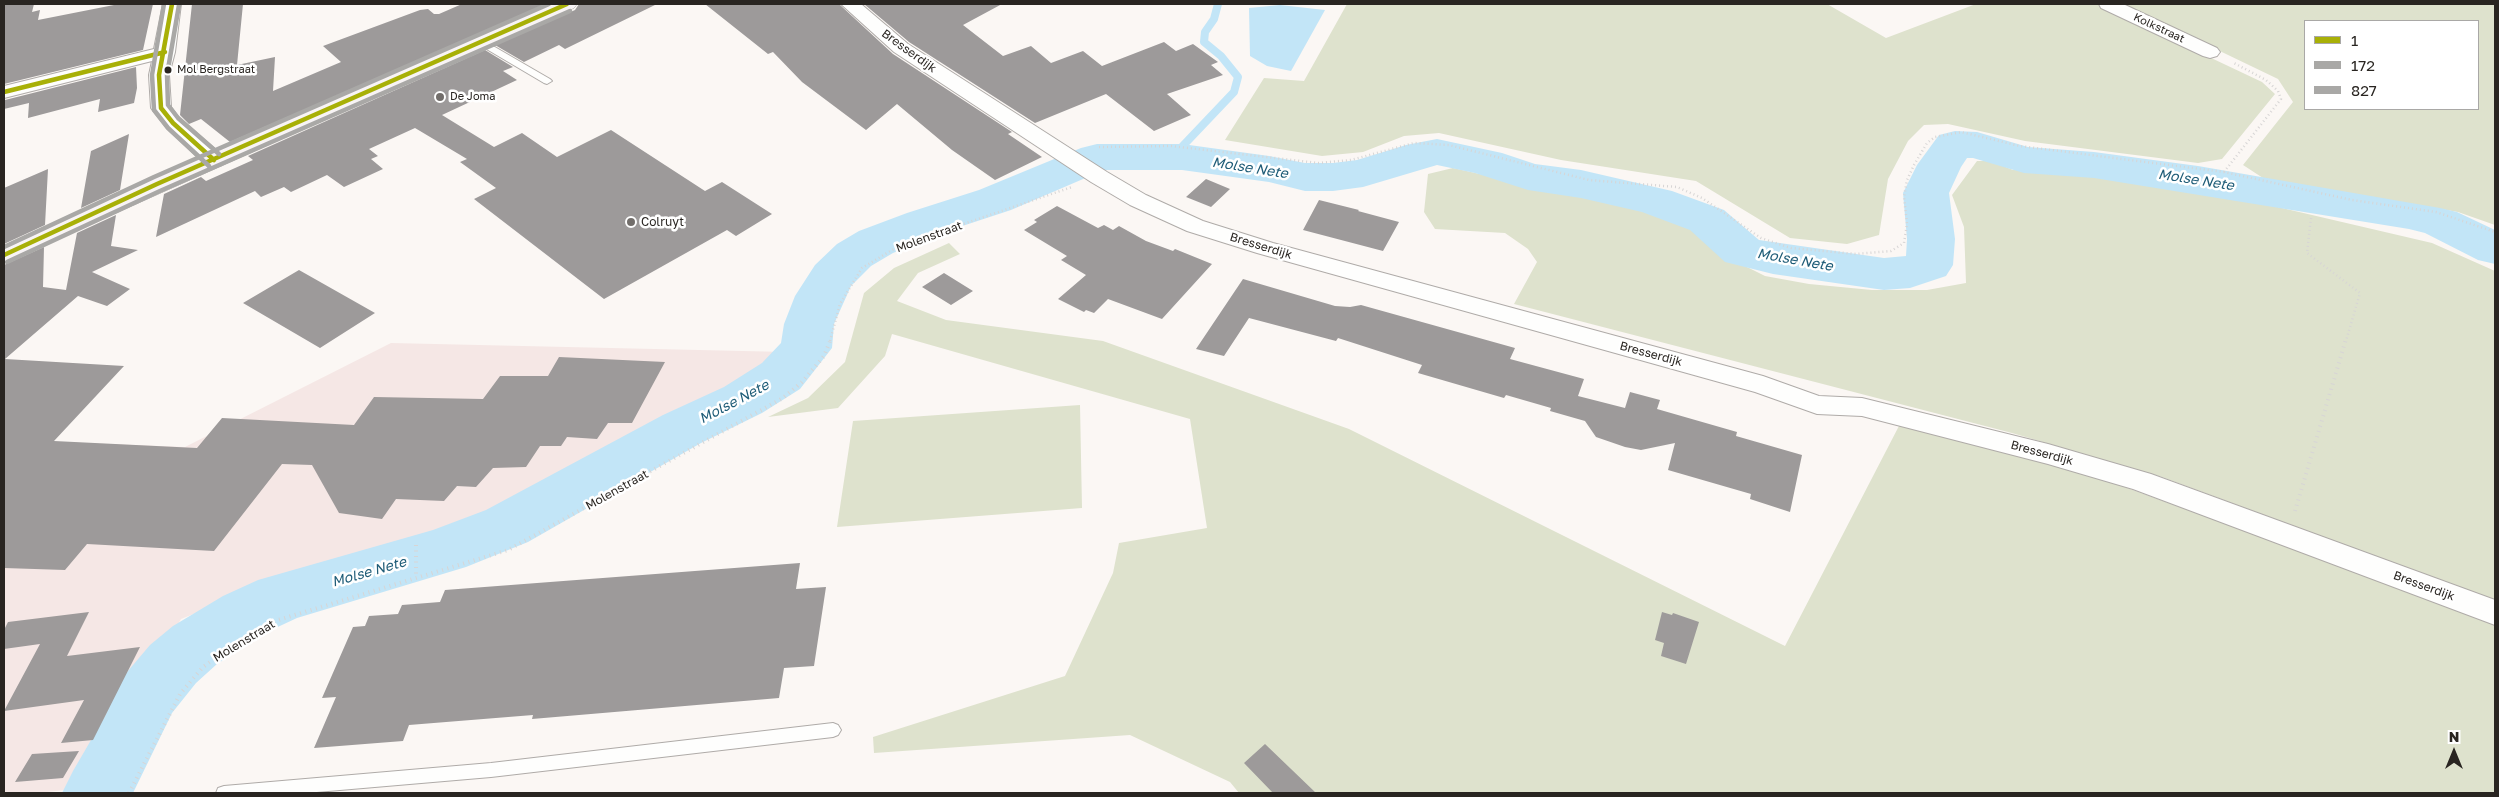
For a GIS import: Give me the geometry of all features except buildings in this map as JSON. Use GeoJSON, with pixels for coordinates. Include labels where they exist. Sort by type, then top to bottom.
{"type":"FeatureCollection","features":[{"type":"Feature","properties":{"kind":"main road"},"geometry":{"type":"LineString","coordinates":[[4,255],[567,4]]}},
{"type":"Feature","properties":{"kind":"street"},"geometry":{"type":"LineString","coordinates":[[172,4],[160,75],[161,108],[173,123],[214,160]]}},
{"type":"Feature","properties":{"kind":"street","name":"Bresserdijk"},"geometry":{"type":"LineString","coordinates":[[850,4],[901,48],[1066,156],[1094,174],[1165,213],[1195,226],[1256,245],[1763,384],[1817,405],[1862,408],[2048,454],[2141,481],[2495,613]]}},
{"type":"Feature","properties":{"kind":"street","name":"Kolkstraat"},"geometry":{"type":"LineString","coordinates":[[2108,4],[2210,52]]}},
{"type":"Feature","properties":{"kind":"street"},"geometry":{"type":"LineString","coordinates":[[4,92],[165,52]]}},
{"type":"Feature","properties":{"kind":"lane"},"geometry":{"type":"LineString","coordinates":[[481,42],[547,81]]}},
{"type":"Feature","properties":{"kind":"lane"},"geometry":{"type":"LineString","coordinates":[[224,793],[491,770],[833,730]]}},
{"type":"Feature","properties":{"kind":"path"},"geometry":{"type":"LineString","coordinates":[[2210,52],[2266,80],[2278,90],[2281,99],[2224,172]]}},
{"type":"Feature","properties":{"kind":"path"},"geometry":{"type":"LineString","coordinates":[[1066,156],[1094,147],[1144,145],[1171,146],[1318,163],[1351,160],[1414,144],[1449,145],[1589,180],[1677,188],[1702,198],[1750,230],[1775,243],[1797,249],[1856,254],[1891,251],[1904,243],[1907,224],[1904,196],[1907,180],[1927,143],[1946,133],[1960,132],[2020,146],[2224,172],[2352,200],[2436,212],[2495,232]]}},
{"type":"Feature","properties":{"kind":"path","name":"Molenstraat"},"geometry":{"type":"LineString","coordinates":[[130,793],[180,694],[202,667],[275,622],[508,550],[783,398],[802,382],[824,356],[832,337],[840,304],[862,268],[892,250],[1094,174]]}},
{"type":"Feature","properties":{"kind":"path"},"geometry":{"type":"LineString","coordinates":[[2288,536],[2360,293],[2308,253],[2311,218]]}},
{"type":"Feature","properties":{"kind":"path"},"geometry":{"type":"LineString","coordinates":[[416,545],[416,578]]}},
{"type":"Feature","properties":{"kind":"shaded area"},"geometry":{"type":"Polygon","coordinates":[[[391,343],[787,352],[507,514],[320,564],[181,619],[89,787],[39,793],[4,793],[4,440],[185,447],[391,343]]]}},
{"type":"Feature","properties":{"kind":"green space"},"geometry":{"type":"Polygon","coordinates":[[[1347,4],[1827,4],[1886,38],[1976,4],[2097,4],[2262,82],[2275,94],[2222,159],[2198,163],[2025,141],[1948,124],[1924,125],[1908,141],[1888,179],[1879,235],[1847,244],[1790,238],[1696,181],[1561,160],[1439,133],[1404,136],[1363,152],[1322,156],[1225,140],[1264,78],[1304,81],[1347,4]]]}},
{"type":"Feature","properties":{"kind":"green space"},"geometry":{"type":"Polygon","coordinates":[[[2122,4],[2495,4],[2495,225],[2458,212],[2263,178],[2243,165],[2293,102],[2278,79],[2122,4]]]}},
{"type":"Feature","properties":{"kind":"green space"},"geometry":{"type":"Polygon","coordinates":[[[1977,161],[1991,161],[2013,170],[2050,169],[2128,178],[2222,194],[2432,243],[2495,271],[2495,601],[2162,477],[2012,433],[1514,304],[1537,262],[1528,249],[1505,233],[1435,229],[1424,212],[1428,174],[1453,168],[1659,214],[1700,231],[1723,255],[1765,276],[1809,284],[1872,290],[1927,290],[1966,283],[1964,227],[1952,195],[1977,161]]]}},
{"type":"Feature","properties":{"kind":"green space"},"geometry":{"type":"Polygon","coordinates":[[[949,243],[960,254],[918,273],[897,301],[946,320],[1103,341],[1349,429],[1785,646],[1900,424],[2089,474],[2495,622],[2495,793],[1239,793],[1230,782],[1130,735],[874,753],[873,737],[1065,676],[1113,573],[1119,543],[1207,528],[1190,419],[892,334],[885,356],[838,408],[768,417],[808,398],[845,362],[864,293],[894,268],[949,243]]]}},
{"type":"Feature","properties":{"kind":"green space"},"geometry":{"type":"Polygon","coordinates":[[[1080,405],[1082,508],[837,527],[853,421],[1080,405]]]}},
{"type":"Feature","properties":{"kind":"water"},"geometry":{"type":"Polygon","coordinates":[[[1280,5],[1325,10],[1291,71],[1267,66],[1250,56],[1249,8],[1280,5]]]}},
{"type":"Feature","properties":{"kind":"waterway"},"geometry":{"type":"LineString","coordinates":[[1175,157],[1177,152],[1234,92],[1238,77],[1221,56],[1204,42],[1205,32],[1214,19],[1218,4]]}},
{"type":"Feature","properties":{"kind":"waterway","name":"Molse Nete"},"geometry":{"type":"LineString","coordinates":[[97,793],[132,730],[145,698],[173,664],[195,645],[245,614],[280,598],[445,550],[507,526],[682,429],[743,400],[781,376],[806,348],[809,324],[820,296],[832,276],[854,255],[876,242],[924,223],[995,200],[1097,157],[1182,157],[1269,169],[1305,177],[1333,177],[1363,173],[1422,154],[1437,152],[1486,162],[1528,176],[1581,184],[1656,201],[1707,220],[1742,251],[1773,259],[1884,274],[1910,272],[1929,265],[1931,239],[1926,193],[1939,165],[1955,144],[1977,145],[2024,160],[2094,165],[2409,215],[2440,222],[2495,249]]}},
{"type":"Feature","properties":{"kind":"transit line","name":"172"},"geometry":{"type":"LineString","coordinates":[[164,4],[152,75],[154,110],[168,128],[209,166]]}},
{"type":"Feature","properties":{"kind":"transit line","name":"1"},"geometry":{"type":"LineString","coordinates":[[172,4],[159,75],[161,108],[173,123],[214,160]]}},
{"type":"Feature","properties":{"kind":"transit line","name":"827"},"geometry":{"type":"LineString","coordinates":[[4,247],[154,177],[549,4]]}},
{"type":"Feature","properties":{"kind":"transit line","name":"1"},"geometry":{"type":"LineString","coordinates":[[4,255],[157,184],[567,4]]}},
{"type":"Feature","properties":{"kind":"transit line","name":"827"},"geometry":{"type":"LineString","coordinates":[[179,5],[167,75],[168,105],[178,118],[219,154]]}},
{"type":"Feature","properties":{"kind":"transit line","name":"172"},"geometry":{"type":"LineString","coordinates":[[7,262],[160,191],[570,11]]}},
{"type":"Feature","properties":{"kind":"transit line","name":"1"},"geometry":{"type":"LineString","coordinates":[[4,92],[165,52]]}},
{"type":"Feature","properties":{"kind":"place","name":"Mol Bergstraat"},"geometry":{"type":"Point","coordinates":[168,70]}},
{"type":"Feature","properties":{"kind":"place","name":"De Joma"},"geometry":{"type":"Point","coordinates":[440,97]}},
{"type":"Feature","properties":{"kind":"place","name":"Colruyt"},"geometry":{"type":"Point","coordinates":[631,222]}}]}
